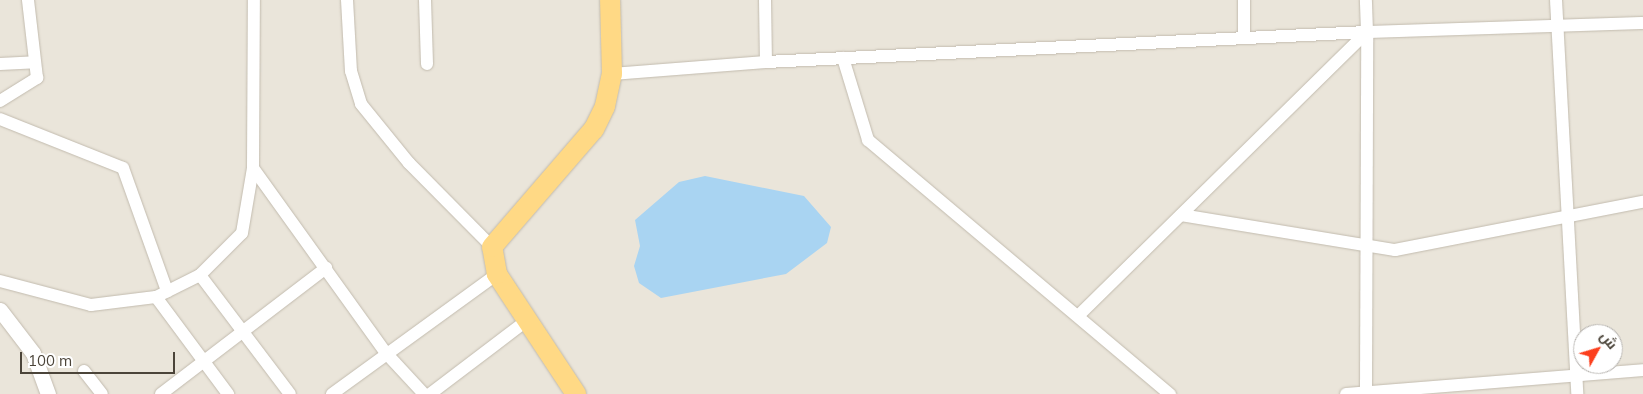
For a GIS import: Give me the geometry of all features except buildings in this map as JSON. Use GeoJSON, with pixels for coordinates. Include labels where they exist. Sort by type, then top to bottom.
{"type":"FeatureCollection","features":[{"type":"Feature","properties":{"kind":"highway"},"geometry":{"type":"LineString","coordinates":[[576,394],[525,322],[497,274],[492,248],[594,129],[605,106],[612,74],[610,0]]}},
{"type":"Feature","properties":{"kind":"street"},"geometry":{"type":"LineString","coordinates":[[0,101],[37,78],[28,0]]}},
{"type":"Feature","properties":{"kind":"street"},"geometry":{"type":"LineString","coordinates":[[0,281],[91,306],[161,294],[200,275],[242,233],[253,168],[254,0]]}},
{"type":"Feature","properties":{"kind":"street"},"geometry":{"type":"LineString","coordinates":[[347,0],[350,71],[361,104],[409,163],[492,248]]}},
{"type":"Feature","properties":{"kind":"street"},"geometry":{"type":"LineString","coordinates":[[425,0],[427,64]]}},
{"type":"Feature","properties":{"kind":"street"},"geometry":{"type":"LineString","coordinates":[[765,0],[766,62]]}},
{"type":"Feature","properties":{"kind":"street"},"geometry":{"type":"LineString","coordinates":[[1244,0],[1244,38]]}},
{"type":"Feature","properties":{"kind":"street"},"geometry":{"type":"LineString","coordinates":[[1366,0],[1366,392]]}},
{"type":"Feature","properties":{"kind":"street"},"geometry":{"type":"LineString","coordinates":[[1556,0],[1564,216],[1577,394]]}},
{"type":"Feature","properties":{"kind":"street"},"geometry":{"type":"LineString","coordinates":[[612,74],[766,62],[1244,38],[1643,23]]}},
{"type":"Feature","properties":{"kind":"street"},"geometry":{"type":"LineString","coordinates":[[1079,315],[1367,32]]}},
{"type":"Feature","properties":{"kind":"street"},"geometry":{"type":"LineString","coordinates":[[843,58],[868,140],[1079,315],[1170,394]]}},
{"type":"Feature","properties":{"kind":"street"},"geometry":{"type":"LineString","coordinates":[[0,64],[35,62]]}},
{"type":"Feature","properties":{"kind":"street"},"geometry":{"type":"LineString","coordinates":[[0,119],[123,168],[161,294],[204,362],[228,394]]}},
{"type":"Feature","properties":{"kind":"street"},"geometry":{"type":"LineString","coordinates":[[253,168],[386,353],[424,394]]}},
{"type":"Feature","properties":{"kind":"street"},"geometry":{"type":"LineString","coordinates":[[1181,215],[1395,250],[1643,202]]}},
{"type":"Feature","properties":{"kind":"street"},"geometry":{"type":"LineString","coordinates":[[161,394],[244,334],[326,268]]}},
{"type":"Feature","properties":{"kind":"street"},"geometry":{"type":"LineString","coordinates":[[332,394],[497,274]]}},
{"type":"Feature","properties":{"kind":"street"},"geometry":{"type":"LineString","coordinates":[[200,275],[290,394]]}},
{"type":"Feature","properties":{"kind":"street"},"geometry":{"type":"LineString","coordinates":[[0,310],[33,353],[48,394]]}},
{"type":"Feature","properties":{"kind":"street"},"geometry":{"type":"LineString","coordinates":[[430,394],[525,322]]}},
{"type":"Feature","properties":{"kind":"street"},"geometry":{"type":"LineString","coordinates":[[1346,394],[1643,370]]}},
{"type":"Feature","properties":{"kind":"street"},"geometry":{"type":"LineString","coordinates":[[84,371],[102,394]]}},
{"type":"Feature","properties":{"kind":"shaded area"},"geometry":{"type":"Polygon","coordinates":[[[0,0],[1643,0],[1643,394],[0,394],[0,0]]]}},
{"type":"Feature","properties":{"kind":"water"},"geometry":{"type":"Polygon","coordinates":[[[705,176],[804,196],[831,227],[827,243],[786,274],[661,298],[639,283],[634,266],[640,246],[635,220],[679,182],[705,176]]]}}]}
